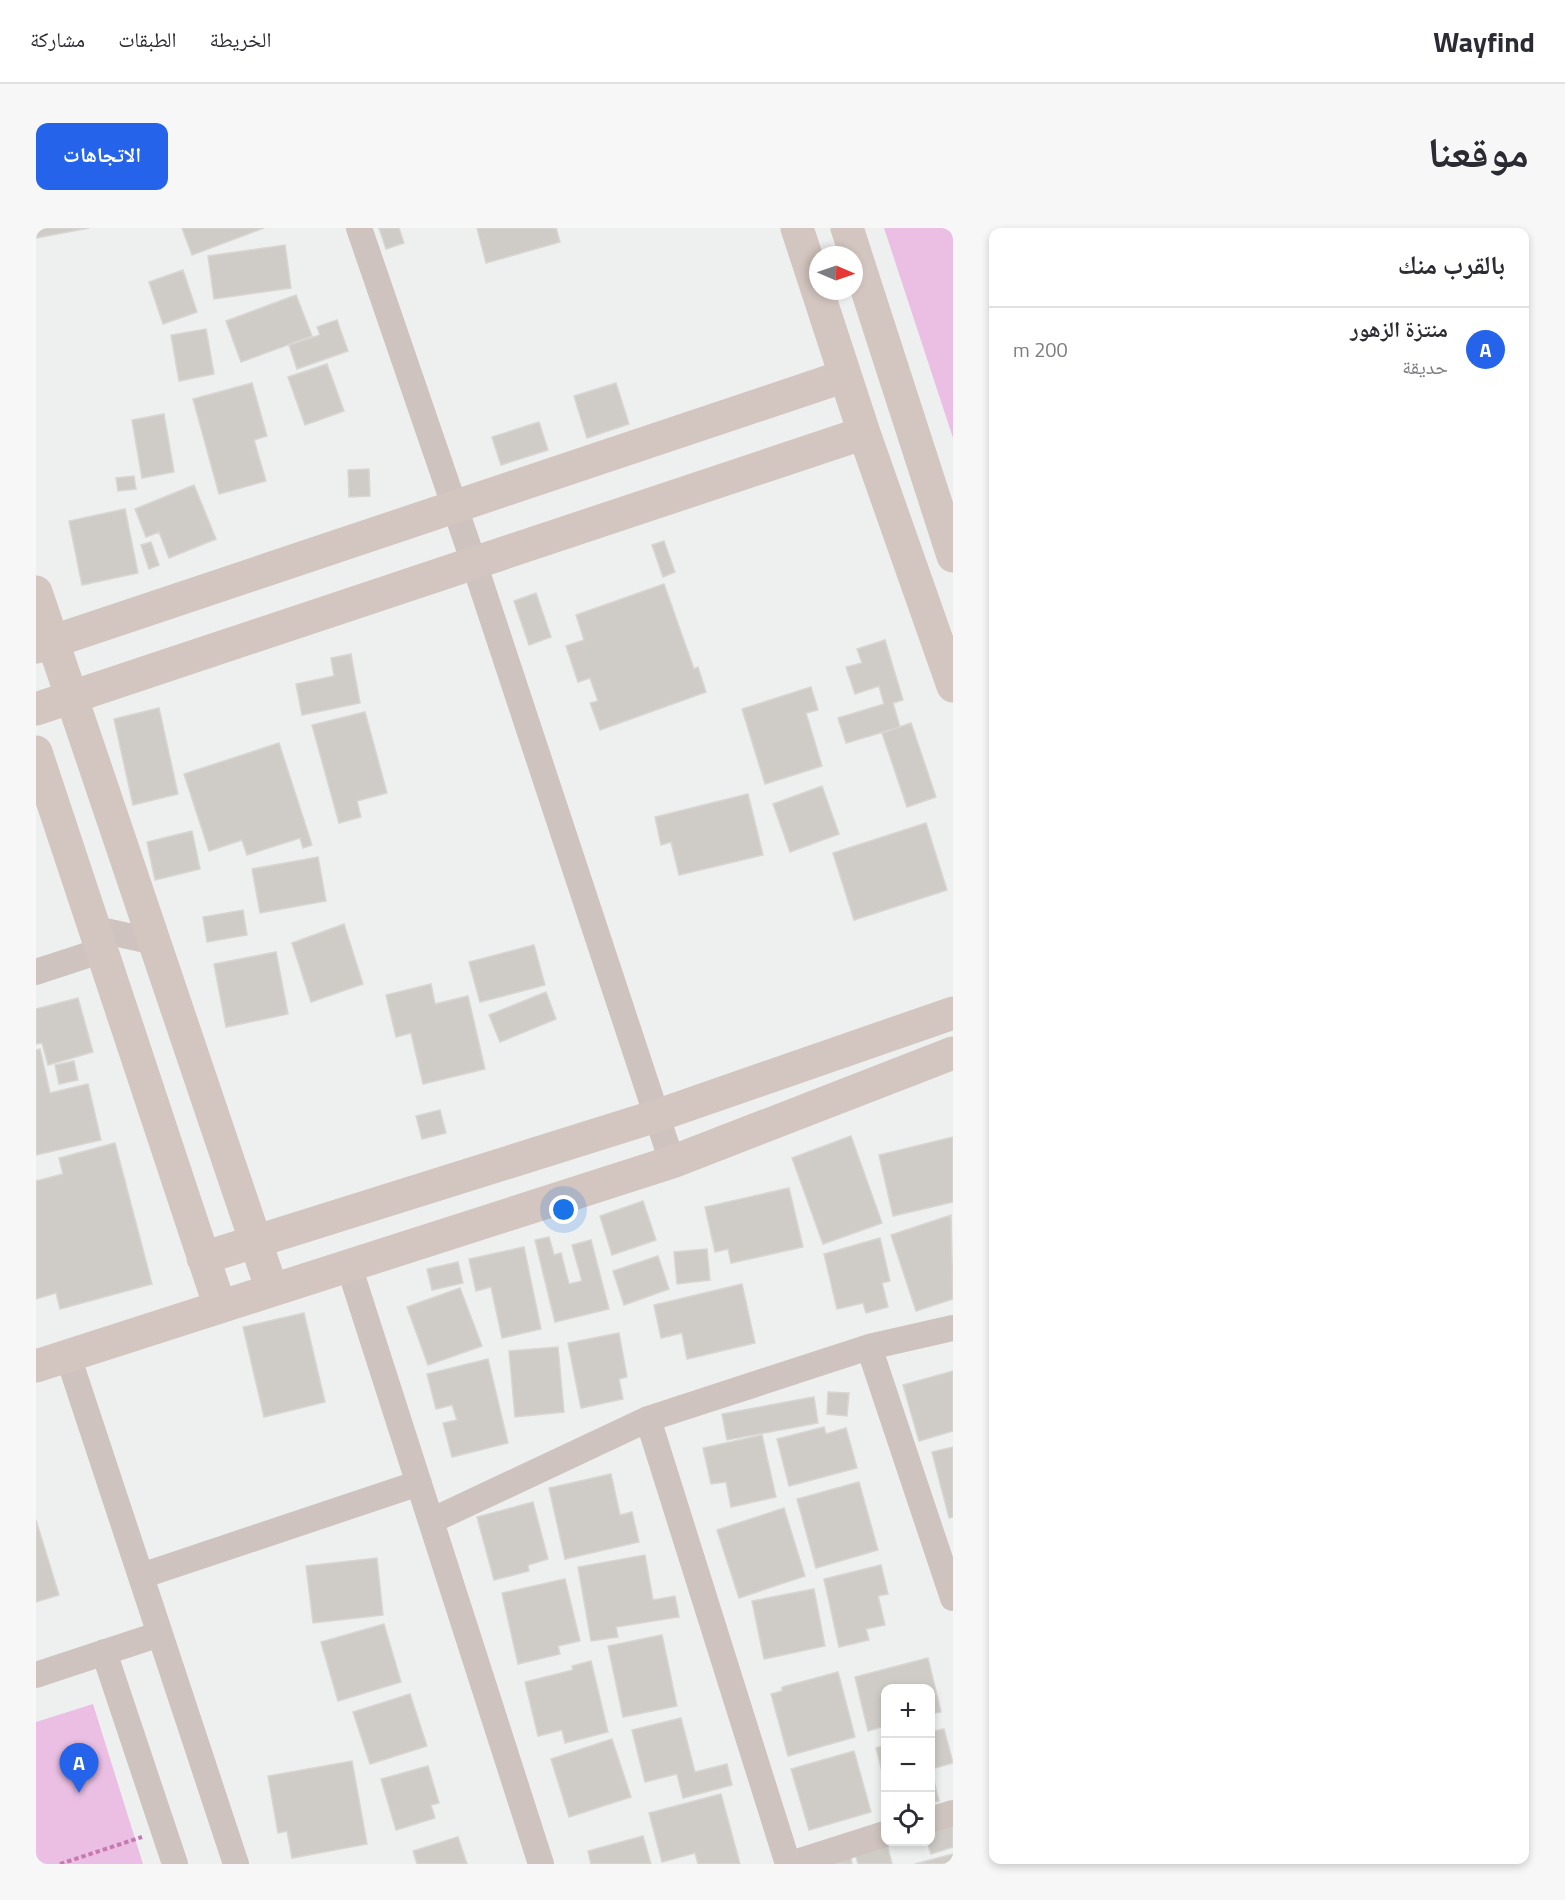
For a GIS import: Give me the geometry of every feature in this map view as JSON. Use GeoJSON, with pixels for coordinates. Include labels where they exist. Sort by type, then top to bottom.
{"type":"FeatureCollection","features":[{"type":"Feature","properties":{"kind":"street"},"geometry":{"type":"LineString","coordinates":[[359,228],[474,563],[672,1162]]}},
{"type":"Feature","properties":{"kind":"street"},"geometry":{"type":"LineString","coordinates":[[797,228],[864,433],[953,686]]}},
{"type":"Feature","properties":{"kind":"street"},"geometry":{"type":"LineString","coordinates":[[847,228],[953,556]]}},
{"type":"Feature","properties":{"kind":"street"},"geometry":{"type":"LineString","coordinates":[[44,644],[845,376]]}},
{"type":"Feature","properties":{"kind":"street"},"geometry":{"type":"LineString","coordinates":[[36,709],[864,433]]}},
{"type":"Feature","properties":{"kind":"street"},"geometry":{"type":"LineString","coordinates":[[36,592],[44,644],[72,697],[272,1290]]}},
{"type":"Feature","properties":{"kind":"street"},"geometry":{"type":"LineString","coordinates":[[36,752],[219,1307]]}},
{"type":"Feature","properties":{"kind":"street"},"geometry":{"type":"LineString","coordinates":[[36,972],[99,940],[155,942]]}},
{"type":"Feature","properties":{"kind":"street"},"geometry":{"type":"LineString","coordinates":[[203,1258],[656,1116],[953,1013]]}},
{"type":"Feature","properties":{"kind":"street"},"geometry":{"type":"LineString","coordinates":[[36,1366],[672,1162],[953,1053]]}},
{"type":"Feature","properties":{"kind":"street"},"geometry":{"type":"LineString","coordinates":[[349,1266],[541,1864]]}},
{"type":"Feature","properties":{"kind":"street"},"geometry":{"type":"LineString","coordinates":[[431,1521],[648,1419],[869,1347],[953,1328]]}},
{"type":"Feature","properties":{"kind":"street"},"geometry":{"type":"LineString","coordinates":[[869,1347],[953,1598]]}},
{"type":"Feature","properties":{"kind":"street"},"geometry":{"type":"LineString","coordinates":[[68,1356],[236,1864]]}},
{"type":"Feature","properties":{"kind":"street"},"geometry":{"type":"LineString","coordinates":[[648,1419],[789,1864],[881,1835]]}},
{"type":"Feature","properties":{"kind":"street"},"geometry":{"type":"LineString","coordinates":[[141,1576],[419,1484]]}},
{"type":"Feature","properties":{"kind":"street"},"geometry":{"type":"LineString","coordinates":[[36,1675],[160,1634]]}},
{"type":"Feature","properties":{"kind":"street"},"geometry":{"type":"LineString","coordinates":[[104,1652],[176,1864]]}},
{"type":"Feature","properties":{"kind":"street"},"geometry":{"type":"LineString","coordinates":[[935,1818],[953,1813]]}},
{"type":"Feature","properties":{"kind":"path"},"geometry":{"type":"LineString","coordinates":[[60,1864],[163,1829]]}},
{"type":"Feature","properties":{"kind":"shaded area"},"geometry":{"type":"Polygon","coordinates":[[[884,228],[953,228],[953,438],[884,228]]]}},
{"type":"Feature","properties":{"kind":"shaded area"},"geometry":{"type":"Polygon","coordinates":[[[93,1704],[143,1864],[36,1864],[36,1722],[93,1704]]]}},
{"type":"Feature","properties":{"kind":"building"},"geometry":{"type":"Polygon","coordinates":[[[36,228],[89,228],[36,238],[36,228]]]}},
{"type":"Feature","properties":{"kind":"building"},"geometry":{"type":"Polygon","coordinates":[[[182,228],[264,228],[192,255],[182,228]]]}},
{"type":"Feature","properties":{"kind":"building"},"geometry":{"type":"Polygon","coordinates":[[[379,228],[399,228],[404,243],[386,249],[379,228]]]}},
{"type":"Feature","properties":{"kind":"building"},"geometry":{"type":"Polygon","coordinates":[[[477,228],[556,228],[560,242],[486,263],[477,228]]]}},
{"type":"Feature","properties":{"kind":"building"},"geometry":{"type":"Polygon","coordinates":[[[285,245],[291,288],[214,299],[208,256],[285,245]]]}},
{"type":"Feature","properties":{"kind":"building"},"geometry":{"type":"Polygon","coordinates":[[[183,270],[197,312],[163,324],[149,282],[183,270]]]}},
{"type":"Feature","properties":{"kind":"building"},"geometry":{"type":"Polygon","coordinates":[[[296,295],[312,336],[241,362],[226,321],[296,295]]]}},
{"type":"Feature","properties":{"kind":"building"},"geometry":{"type":"Polygon","coordinates":[[[337,320],[348,351],[297,369],[289,345],[320,335],[317,327],[337,320]]]}},
{"type":"Feature","properties":{"kind":"building"},"geometry":{"type":"Polygon","coordinates":[[[206,329],[214,374],[179,381],[171,335],[206,329]]]}},
{"type":"Feature","properties":{"kind":"building"},"geometry":{"type":"Polygon","coordinates":[[[327,364],[344,411],[305,425],[288,377],[327,364]]]}},
{"type":"Feature","properties":{"kind":"building"},"geometry":{"type":"Polygon","coordinates":[[[252,383],[267,436],[254,440],[266,481],[219,494],[193,399],[252,383]]]}},
{"type":"Feature","properties":{"kind":"building"},"geometry":{"type":"Polygon","coordinates":[[[616,383],[629,424],[587,438],[574,396],[616,383]]]}},
{"type":"Feature","properties":{"kind":"building"},"geometry":{"type":"Polygon","coordinates":[[[164,414],[174,472],[142,478],[132,420],[164,414]]]}},
{"type":"Feature","properties":{"kind":"building"},"geometry":{"type":"Polygon","coordinates":[[[539,422],[548,450],[501,465],[492,437],[539,422]]]}},
{"type":"Feature","properties":{"kind":"building"},"geometry":{"type":"Polygon","coordinates":[[[369,469],[370,496],[349,497],[348,470],[369,469]]]}},
{"type":"Feature","properties":{"kind":"building"},"geometry":{"type":"Polygon","coordinates":[[[134,476],[136,489],[118,491],[116,478],[134,476]]]}},
{"type":"Feature","properties":{"kind":"building"},"geometry":{"type":"Polygon","coordinates":[[[194,485],[216,539],[169,558],[159,532],[146,537],[135,509],[194,485]]]}},
{"type":"Feature","properties":{"kind":"building"},"geometry":{"type":"Polygon","coordinates":[[[125,509],[138,573],[82,585],[69,521],[125,509]]]}},
{"type":"Feature","properties":{"kind":"building"},"geometry":{"type":"Polygon","coordinates":[[[664,541],[675,572],[663,577],[652,545],[664,541]]]}},
{"type":"Feature","properties":{"kind":"building"},"geometry":{"type":"Polygon","coordinates":[[[151,542],[159,565],[149,569],[141,545],[151,542]]]}},
{"type":"Feature","properties":{"kind":"building"},"geometry":{"type":"Polygon","coordinates":[[[664,584],[694,669],[698,667],[706,692],[600,730],[590,703],[598,701],[590,678],[578,682],[566,646],[584,640],[576,615],[664,584]]]}},
{"type":"Feature","properties":{"kind":"building"},"geometry":{"type":"Polygon","coordinates":[[[536,593],[551,637],[529,645],[514,601],[536,593]]]}},
{"type":"Feature","properties":{"kind":"building"},"geometry":{"type":"Polygon","coordinates":[[[885,640],[903,700],[893,703],[900,727],[846,743],[838,718],[884,704],[879,686],[855,694],[846,667],[862,663],[857,649],[885,640]]]}},
{"type":"Feature","properties":{"kind":"building"},"geometry":{"type":"Polygon","coordinates":[[[351,654],[360,703],[302,715],[296,684],[334,676],[331,658],[351,654]]]}},
{"type":"Feature","properties":{"kind":"building"},"geometry":{"type":"Polygon","coordinates":[[[811,687],[818,710],[806,713],[822,766],[765,784],[742,709],[811,687]]]}},
{"type":"Feature","properties":{"kind":"building"},"geometry":{"type":"Polygon","coordinates":[[[159,708],[178,794],[133,805],[114,719],[159,708]]]}},
{"type":"Feature","properties":{"kind":"building"},"geometry":{"type":"Polygon","coordinates":[[[365,712],[387,793],[357,801],[361,817],[339,823],[312,725],[365,712]]]}},
{"type":"Feature","properties":{"kind":"building"},"geometry":{"type":"Polygon","coordinates":[[[911,723],[936,797],[907,807],[882,733],[911,723]]]}},
{"type":"Feature","properties":{"kind":"building"},"geometry":{"type":"Polygon","coordinates":[[[279,743],[312,845],[303,848],[300,838],[247,855],[242,840],[209,851],[184,774],[279,743]]]}},
{"type":"Feature","properties":{"kind":"building"},"geometry":{"type":"Polygon","coordinates":[[[822,786],[839,834],[790,852],[773,804],[822,786]]]}},
{"type":"Feature","properties":{"kind":"building"},"geometry":{"type":"Polygon","coordinates":[[[748,794],[763,855],[679,875],[671,842],[661,845],[655,817],[748,794]]]}},
{"type":"Feature","properties":{"kind":"building"},"geometry":{"type":"Polygon","coordinates":[[[926,823],[947,890],[854,920],[833,853],[926,823]]]}},
{"type":"Feature","properties":{"kind":"building"},"geometry":{"type":"Polygon","coordinates":[[[192,831],[200,869],[155,880],[147,842],[192,831]]]}},
{"type":"Feature","properties":{"kind":"building"},"geometry":{"type":"Polygon","coordinates":[[[318,857],[326,901],[260,913],[252,869],[318,857]]]}},
{"type":"Feature","properties":{"kind":"building"},"geometry":{"type":"Polygon","coordinates":[[[243,910],[247,935],[207,942],[203,917],[243,910]]]}},
{"type":"Feature","properties":{"kind":"building"},"geometry":{"type":"Polygon","coordinates":[[[344,924],[363,984],[311,1002],[292,943],[344,924]]]}},
{"type":"Feature","properties":{"kind":"building"},"geometry":{"type":"Polygon","coordinates":[[[534,945],[545,985],[480,1002],[469,962],[534,945]]]}},
{"type":"Feature","properties":{"kind":"building"},"geometry":{"type":"Polygon","coordinates":[[[276,952],[288,1014],[226,1027],[214,964],[276,952]]]}},
{"type":"Feature","properties":{"kind":"building"},"geometry":{"type":"Polygon","coordinates":[[[431,984],[435,1004],[468,996],[485,1069],[423,1084],[411,1033],[396,1037],[386,995],[431,984]]]}},
{"type":"Feature","properties":{"kind":"building"},"geometry":{"type":"Polygon","coordinates":[[[546,992],[556,1019],[500,1042],[489,1015],[546,992]]]}},
{"type":"Feature","properties":{"kind":"building"},"geometry":{"type":"Polygon","coordinates":[[[78,998],[93,1052],[48,1065],[42,1043],[36,1044],[36,1009],[78,998]]]}},
{"type":"Feature","properties":{"kind":"building"},"geometry":{"type":"Polygon","coordinates":[[[40,1049],[50,1093],[88,1084],[101,1140],[36,1155],[36,1050],[40,1049]]]}},
{"type":"Feature","properties":{"kind":"building"},"geometry":{"type":"Polygon","coordinates":[[[74,1061],[78,1080],[59,1084],[55,1065],[74,1061]]]}},
{"type":"Feature","properties":{"kind":"building"},"geometry":{"type":"Polygon","coordinates":[[[440,1110],[446,1133],[422,1139],[416,1116],[440,1110]]]}},
{"type":"Feature","properties":{"kind":"building"},"geometry":{"type":"Polygon","coordinates":[[[851,1136],[882,1223],[823,1244],[792,1158],[851,1136]]]}},
{"type":"Feature","properties":{"kind":"building"},"geometry":{"type":"Polygon","coordinates":[[[953,1137],[953,1202],[893,1216],[879,1155],[953,1137]]]}},
{"type":"Feature","properties":{"kind":"building"},"geometry":{"type":"Polygon","coordinates":[[[115,1143],[152,1284],[60,1309],[56,1293],[36,1299],[36,1181],[63,1174],[59,1158],[115,1143]]]}},
{"type":"Feature","properties":{"kind":"building"},"geometry":{"type":"Polygon","coordinates":[[[789,1188],[803,1247],[731,1263],[728,1249],[715,1252],[705,1207],[789,1188]]]}},
{"type":"Feature","properties":{"kind":"building"},"geometry":{"type":"Polygon","coordinates":[[[643,1201],[656,1240],[612,1255],[600,1216],[643,1201]]]}},
{"type":"Feature","properties":{"kind":"building"},"geometry":{"type":"Polygon","coordinates":[[[951,1215],[953,1299],[916,1311],[891,1235],[951,1215]]]}},
{"type":"Feature","properties":{"kind":"building"},"geometry":{"type":"Polygon","coordinates":[[[549,1237],[554,1255],[561,1253],[569,1284],[582,1281],[572,1245],[591,1240],[609,1309],[555,1322],[535,1240],[549,1237]]]}},
{"type":"Feature","properties":{"kind":"building"},"geometry":{"type":"Polygon","coordinates":[[[880,1238],[890,1281],[882,1283],[888,1307],[866,1313],[863,1303],[837,1309],[824,1254],[880,1238]]]}},
{"type":"Feature","properties":{"kind":"building"},"geometry":{"type":"Polygon","coordinates":[[[524,1247],[541,1329],[502,1338],[491,1287],[476,1291],[469,1259],[524,1247]]]}},
{"type":"Feature","properties":{"kind":"building"},"geometry":{"type":"Polygon","coordinates":[[[707,1249],[710,1280],[677,1284],[674,1252],[707,1249]]]}},
{"type":"Feature","properties":{"kind":"building"},"geometry":{"type":"Polygon","coordinates":[[[658,1256],[669,1289],[624,1305],[613,1271],[658,1256]]]}},
{"type":"Feature","properties":{"kind":"building"},"geometry":{"type":"Polygon","coordinates":[[[458,1262],[463,1283],[432,1290],[427,1269],[458,1262]]]}},
{"type":"Feature","properties":{"kind":"building"},"geometry":{"type":"Polygon","coordinates":[[[742,1284],[755,1343],[687,1359],[682,1333],[661,1338],[654,1305],[742,1284]]]}},
{"type":"Feature","properties":{"kind":"building"},"geometry":{"type":"Polygon","coordinates":[[[460,1288],[482,1346],[428,1365],[407,1307],[460,1288]]]}},
{"type":"Feature","properties":{"kind":"building"},"geometry":{"type":"Polygon","coordinates":[[[304,1313],[325,1402],[264,1417],[243,1327],[304,1313]]]}},
{"type":"Feature","properties":{"kind":"building"},"geometry":{"type":"Polygon","coordinates":[[[619,1333],[627,1377],[619,1379],[623,1399],[581,1408],[568,1343],[619,1333]]]}},
{"type":"Feature","properties":{"kind":"building"},"geometry":{"type":"Polygon","coordinates":[[[558,1347],[564,1412],[515,1417],[509,1351],[558,1347]]]}},
{"type":"Feature","properties":{"kind":"building"},"geometry":{"type":"Polygon","coordinates":[[[488,1359],[508,1443],[452,1457],[443,1423],[457,1420],[452,1405],[436,1409],[427,1374],[488,1359]]]}},
{"type":"Feature","properties":{"kind":"building"},"geometry":{"type":"Polygon","coordinates":[[[953,1371],[953,1431],[919,1441],[903,1385],[953,1371]]]}},
{"type":"Feature","properties":{"kind":"building"},"geometry":{"type":"Polygon","coordinates":[[[828,1392],[849,1393],[847,1416],[827,1414],[828,1392]]]}},
{"type":"Feature","properties":{"kind":"building"},"geometry":{"type":"Polygon","coordinates":[[[814,1397],[818,1423],[727,1440],[722,1414],[814,1397]]]}},
{"type":"Feature","properties":{"kind":"building"},"geometry":{"type":"Polygon","coordinates":[[[824,1427],[826,1434],[846,1428],[857,1468],[789,1486],[777,1439],[824,1427]]]}},
{"type":"Feature","properties":{"kind":"building"},"geometry":{"type":"Polygon","coordinates":[[[762,1435],[776,1497],[731,1507],[726,1482],[711,1484],[703,1448],[762,1435]]]}},
{"type":"Feature","properties":{"kind":"building"},"geometry":{"type":"Polygon","coordinates":[[[953,1447],[953,1517],[949,1518],[932,1452],[953,1447]]]}},
{"type":"Feature","properties":{"kind":"building"},"geometry":{"type":"Polygon","coordinates":[[[611,1474],[620,1515],[632,1512],[639,1542],[565,1559],[549,1488],[611,1474]]]}},
{"type":"Feature","properties":{"kind":"building"},"geometry":{"type":"Polygon","coordinates":[[[859,1482],[878,1550],[816,1568],[797,1499],[859,1482]]]}},
{"type":"Feature","properties":{"kind":"building"},"geometry":{"type":"Polygon","coordinates":[[[533,1502],[548,1559],[528,1565],[529,1571],[494,1580],[477,1517],[533,1502]]]}},
{"type":"Feature","properties":{"kind":"building"},"geometry":{"type":"Polygon","coordinates":[[[784,1508],[805,1576],[739,1598],[717,1530],[784,1508]]]}},
{"type":"Feature","properties":{"kind":"building"},"geometry":{"type":"Polygon","coordinates":[[[36,1520],[59,1595],[36,1602],[36,1520]]]}},
{"type":"Feature","properties":{"kind":"building"},"geometry":{"type":"Polygon","coordinates":[[[645,1555],[653,1600],[675,1596],[679,1617],[616,1627],[618,1637],[591,1641],[578,1567],[645,1555]]]}},
{"type":"Feature","properties":{"kind":"building"},"geometry":{"type":"Polygon","coordinates":[[[377,1558],[383,1615],[313,1623],[306,1566],[377,1558]]]}},
{"type":"Feature","properties":{"kind":"building"},"geometry":{"type":"Polygon","coordinates":[[[881,1565],[888,1594],[878,1596],[885,1625],[866,1629],[869,1640],[839,1647],[824,1579],[881,1565]]]}},
{"type":"Feature","properties":{"kind":"building"},"geometry":{"type":"Polygon","coordinates":[[[565,1579],[580,1641],[558,1646],[560,1654],[518,1664],[502,1593],[565,1579]]]}},
{"type":"Feature","properties":{"kind":"building"},"geometry":{"type":"Polygon","coordinates":[[[814,1589],[825,1646],[764,1659],[752,1601],[814,1589]]]}},
{"type":"Feature","properties":{"kind":"building"},"geometry":{"type":"Polygon","coordinates":[[[384,1624],[401,1682],[338,1701],[321,1642],[384,1624]]]}},
{"type":"Feature","properties":{"kind":"building"},"geometry":{"type":"Polygon","coordinates":[[[662,1635],[677,1706],[623,1717],[608,1646],[662,1635]]]}},
{"type":"Feature","properties":{"kind":"building"},"geometry":{"type":"Polygon","coordinates":[[[928,1658],[934,1684],[881,1684],[881,1727],[868,1731],[855,1677],[928,1658]]]}},
{"type":"Feature","properties":{"kind":"building"},"geometry":{"type":"Polygon","coordinates":[[[591,1661],[608,1732],[565,1743],[562,1730],[538,1736],[525,1682],[573,1670],[572,1666],[591,1661]]]}},
{"type":"Feature","properties":{"kind":"building"},"geometry":{"type":"Polygon","coordinates":[[[838,1672],[855,1737],[788,1756],[771,1694],[782,1691],[782,1687],[838,1672]]]}},
{"type":"Feature","properties":{"kind":"building"},"geometry":{"type":"Polygon","coordinates":[[[935,1687],[941,1712],[935,1713],[935,1687]]]}},
{"type":"Feature","properties":{"kind":"building"},"geometry":{"type":"Polygon","coordinates":[[[410,1694],[427,1746],[370,1764],[353,1712],[410,1694]]]}},
{"type":"Feature","properties":{"kind":"building"},"geometry":{"type":"Polygon","coordinates":[[[681,1718],[695,1772],[727,1764],[732,1785],[683,1798],[677,1774],[645,1782],[632,1730],[681,1718]]]}},
{"type":"Feature","properties":{"kind":"building"},"geometry":{"type":"Polygon","coordinates":[[[944,1729],[953,1763],[935,1768],[935,1738],[935,1731],[944,1729]]]}},
{"type":"Feature","properties":{"kind":"building"},"geometry":{"type":"Polygon","coordinates":[[[612,1739],[631,1797],[569,1817],[551,1759],[612,1739]]]}},
{"type":"Feature","properties":{"kind":"building"},"geometry":{"type":"Polygon","coordinates":[[[881,1746],[881,1767],[876,1748],[881,1746]]]}},
{"type":"Feature","properties":{"kind":"building"},"geometry":{"type":"Polygon","coordinates":[[[854,1751],[871,1812],[809,1830],[791,1769],[854,1751]]]}},
{"type":"Feature","properties":{"kind":"building"},"geometry":{"type":"Polygon","coordinates":[[[352,1761],[367,1844],[292,1858],[287,1831],[278,1833],[268,1776],[352,1761]]]}},
{"type":"Feature","properties":{"kind":"building"},"geometry":{"type":"Polygon","coordinates":[[[428,1766],[439,1803],[431,1805],[435,1818],[396,1830],[381,1779],[428,1766]]]}},
{"type":"Feature","properties":{"kind":"building"},"geometry":{"type":"Polygon","coordinates":[[[935,1785],[939,1801],[935,1802],[935,1785]]]}},
{"type":"Feature","properties":{"kind":"building"},"geometry":{"type":"Polygon","coordinates":[[[721,1794],[740,1864],[698,1864],[695,1853],[662,1862],[649,1813],[721,1794]]]}},
{"type":"Feature","properties":{"kind":"building"},"geometry":{"type":"Polygon","coordinates":[[[953,1823],[953,1847],[931,1854],[928,1846],[935,1846],[935,1828],[953,1823]]]}},
{"type":"Feature","properties":{"kind":"building"},"geometry":{"type":"Polygon","coordinates":[[[643,1836],[651,1864],[591,1864],[588,1851],[643,1836]]]}},
{"type":"Feature","properties":{"kind":"building"},"geometry":{"type":"Polygon","coordinates":[[[458,1837],[467,1864],[417,1864],[413,1851],[458,1837]]]}},
{"type":"Feature","properties":{"kind":"building"},"geometry":{"type":"Polygon","coordinates":[[[888,1846],[892,1864],[858,1864],[855,1853],[888,1846]]]}},
{"type":"Feature","properties":{"kind":"building"},"geometry":{"type":"Polygon","coordinates":[[[850,1854],[852,1864],[812,1864],[850,1854]]]}},
{"type":"Feature","properties":{"kind":"building"},"geometry":{"type":"Polygon","coordinates":[[[953,1854],[953,1864],[915,1864],[953,1854]]]}},
{"type":"Feature","properties":{"kind":"place","name":"منتزة الزهور"},"geometry":{"type":"Point","coordinates":[79,1793]}}]}
